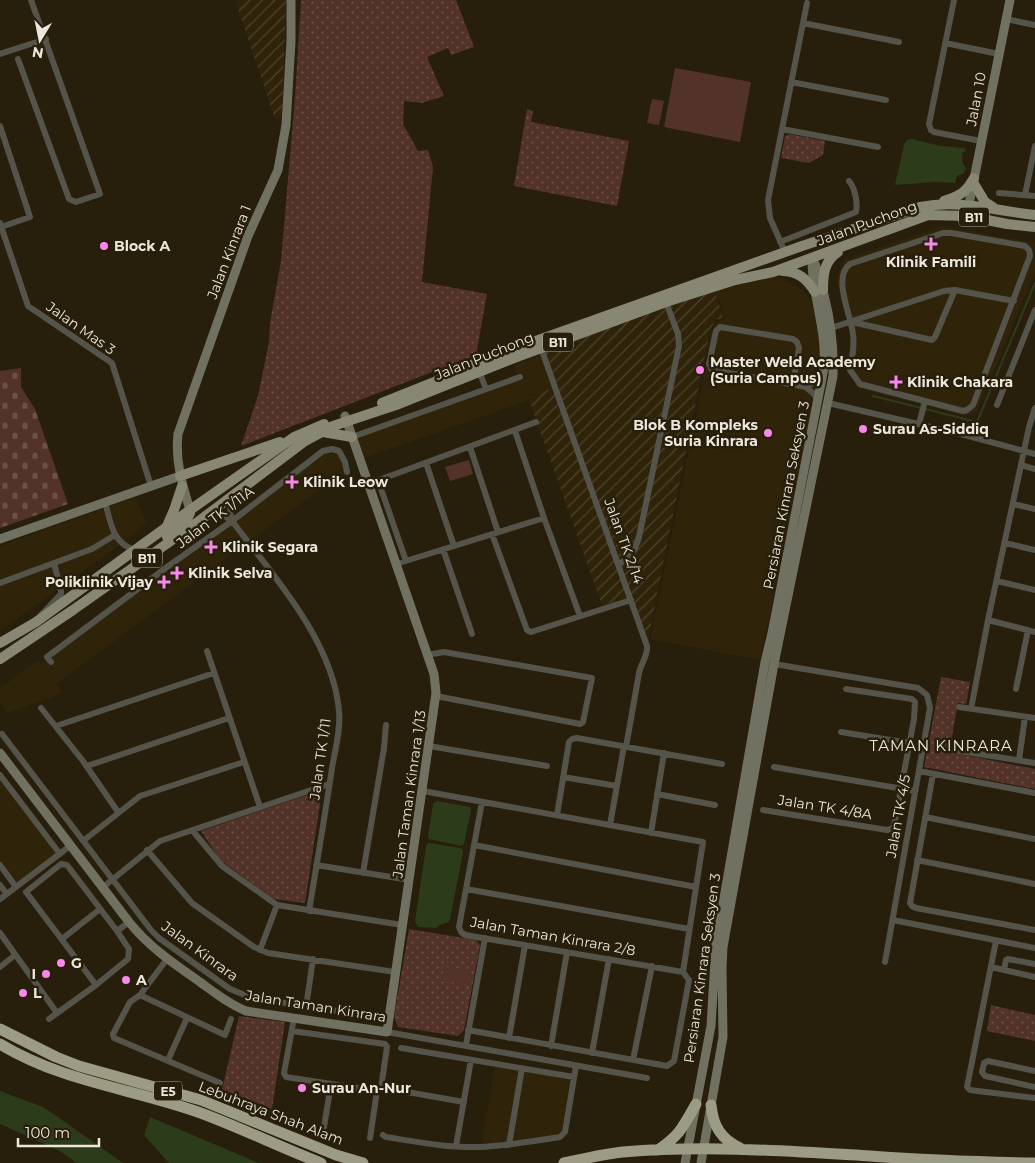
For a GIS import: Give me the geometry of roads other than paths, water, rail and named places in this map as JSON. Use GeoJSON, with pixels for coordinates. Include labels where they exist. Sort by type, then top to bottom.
{"type":"FeatureCollection","features":[{"type":"Feature","properties":{"kind":"highway","name":"Lebuhraya Shah Alam"},"geometry":{"type":"LineString","coordinates":[[0,1029],[56,1057],[79,1066],[201,1100],[336,1155],[363,1163]]}},
{"type":"Feature","properties":{"kind":"highway","name":"Lebuhraya Shah Alam"},"geometry":{"type":"LineString","coordinates":[[0,1044],[49,1068],[76,1078],[197,1112],[321,1163]]}},
{"type":"Feature","properties":{"kind":"highway"},"geometry":{"type":"LineString","coordinates":[[658,1150],[674,1139],[684,1127],[696,1104]]}},
{"type":"Feature","properties":{"kind":"highway"},"geometry":{"type":"LineString","coordinates":[[711,1105],[712,1119],[717,1129],[723,1138],[740,1149]]}},
{"type":"Feature","properties":{"kind":"highway"},"geometry":{"type":"LineString","coordinates":[[564,1163],[621,1152],[688,1149],[789,1150],[945,1161],[1033,1163]]}},
{"type":"Feature","properties":{"kind":"highway"},"geometry":{"type":"LineString","coordinates":[[298,1154],[311,1163]]}},
{"type":"Feature","properties":{"kind":"main road"},"geometry":{"type":"LineString","coordinates":[[938,203],[960,195],[967,190],[973,180],[986,202],[994,208],[1004,211]]}},
{"type":"Feature","properties":{"kind":"main road","name":"Jalan Puchong"},"geometry":{"type":"LineString","coordinates":[[2,659],[205,517],[305,441],[346,419],[442,379],[482,360],[920,206],[938,203],[968,204],[1035,215]]}},
{"type":"Feature","properties":{"kind":"main road"},"geometry":{"type":"LineString","coordinates":[[928,215],[937,210],[952,207],[960,208],[968,204],[977,211],[999,216],[1007,224]]}},
{"type":"Feature","properties":{"kind":"main road","name":"Jalan Puchong"},"geometry":{"type":"LineString","coordinates":[[0,643],[36,622],[294,437],[404,402],[479,371],[666,302],[735,280],[773,272],[928,215],[966,216],[1035,227]]}},
{"type":"Feature","properties":{"kind":"main road"},"geometry":{"type":"LineString","coordinates":[[764,260],[771,261],[799,256],[812,258],[816,250],[852,230]]}},
{"type":"Feature","properties":{"kind":"main road"},"geometry":{"type":"LineString","coordinates":[[773,272],[788,271],[801,276],[819,291],[829,259],[849,244]]}},
{"type":"Feature","properties":{"kind":"main road"},"geometry":{"type":"LineString","coordinates":[[324,432],[352,437]]}},
{"type":"Feature","properties":{"kind":"main road"},"geometry":{"type":"LineString","coordinates":[[166,527],[174,510],[181,481],[294,437]]}},
{"type":"Feature","properties":{"kind":"main road"},"geometry":{"type":"LineString","coordinates":[[142,562],[156,545],[186,520],[190,510],[211,505],[268,461],[288,448],[305,441]]}},
{"type":"Feature","properties":{"kind":"street"},"geometry":{"type":"LineString","coordinates":[[18,58],[69,199],[76,202],[100,194],[31,0]]}},
{"type":"Feature","properties":{"kind":"street","name":"Jalan Kinrara 1"},"geometry":{"type":"LineString","coordinates":[[190,510],[181,481],[177,451],[180,424],[248,236],[278,170],[286,125],[292,0]]}},
{"type":"Feature","properties":{"kind":"street"},"geometry":{"type":"LineString","coordinates":[[954,0],[929,124],[930,130],[981,141]]}},
{"type":"Feature","properties":{"kind":"street","name":"Jalan 10"},"geometry":{"type":"LineString","coordinates":[[968,204],[1010,0]]}},
{"type":"Feature","properties":{"kind":"street"},"geometry":{"type":"LineString","coordinates":[[785,252],[770,218],[768,206],[807,4]]}},
{"type":"Feature","properties":{"kind":"street"},"geometry":{"type":"LineString","coordinates":[[1006,19],[1035,25]]}},
{"type":"Feature","properties":{"kind":"street"},"geometry":{"type":"LineString","coordinates":[[804,23],[899,42]]}},
{"type":"Feature","properties":{"kind":"street"},"geometry":{"type":"LineString","coordinates":[[0,54],[46,38]]}},
{"type":"Feature","properties":{"kind":"street"},"geometry":{"type":"LineString","coordinates":[[945,43],[999,54]]}},
{"type":"Feature","properties":{"kind":"street"},"geometry":{"type":"LineString","coordinates":[[791,82],[886,100]]}},
{"type":"Feature","properties":{"kind":"street"},"geometry":{"type":"LineString","coordinates":[[0,126],[30,217],[1,225]]}},
{"type":"Feature","properties":{"kind":"street"},"geometry":{"type":"LineString","coordinates":[[782,129],[878,147]]}},
{"type":"Feature","properties":{"kind":"street"},"geometry":{"type":"LineString","coordinates":[[1025,195],[1035,146]]}},
{"type":"Feature","properties":{"kind":"street"},"geometry":{"type":"LineString","coordinates":[[780,242],[856,212],[858,206],[852,184],[849,181]]}},
{"type":"Feature","properties":{"kind":"street"},"geometry":{"type":"LineString","coordinates":[[999,193],[1035,196]]}},
{"type":"Feature","properties":{"kind":"street"},"geometry":{"type":"LineString","coordinates":[[849,216],[852,230]]}},
{"type":"Feature","properties":{"kind":"street","name":"Jalan Mas 3"},"geometry":{"type":"LineString","coordinates":[[1,225],[28,306],[112,363],[151,486]]}},
{"type":"Feature","properties":{"kind":"street"},"geometry":{"type":"LineString","coordinates":[[951,232],[1025,246],[1029,250],[1029,260],[1014,301],[973,405],[967,410],[963,411],[924,403],[860,384],[850,370],[854,337],[851,322],[841,281],[842,274],[847,266],[943,233],[951,232]]}},
{"type":"Feature","properties":{"kind":"street","name":"Persiaran Kinrara Seksyen 3"},"geometry":{"type":"LineString","coordinates":[[686,1163],[711,1026],[716,944],[765,662],[824,373],[825,354],[818,269],[812,258]]}},
{"type":"Feature","properties":{"kind":"street"},"geometry":{"type":"LineString","coordinates":[[851,322],[932,340],[955,290]]}},
{"type":"Feature","properties":{"kind":"street"},"geometry":{"type":"LineString","coordinates":[[831,328],[944,291],[955,290],[1014,301]]}},
{"type":"Feature","properties":{"kind":"street","name":"Persiaran Kinrara Seksyen 3"},"geometry":{"type":"LineString","coordinates":[[700,1163],[723,1037],[722,967],[724,947],[774,664],[833,376],[831,328],[819,291]]}},
{"type":"Feature","properties":{"kind":"street"},"geometry":{"type":"LineString","coordinates":[[618,564],[628,560],[635,551],[639,537],[679,346],[678,334],[666,302]]}},
{"type":"Feature","properties":{"kind":"street"},"geometry":{"type":"LineString","coordinates":[[997,405],[1035,310]]}},
{"type":"Feature","properties":{"kind":"street"},"geometry":{"type":"LineString","coordinates":[[793,384],[799,348],[798,342],[793,339],[720,327],[716,330],[709,364],[712,370],[806,387],[815,395],[817,408],[828,403],[920,422],[1035,454]]}},
{"type":"Feature","properties":{"kind":"street","name":"Jalan TK 2/14"},"geometry":{"type":"LineString","coordinates":[[541,348],[647,646],[647,653],[640,668],[610,825]]}},
{"type":"Feature","properties":{"kind":"street"},"geometry":{"type":"LineString","coordinates":[[479,371],[486,389]]}},
{"type":"Feature","properties":{"kind":"street"},"geometry":{"type":"LineString","coordinates":[[806,387],[818,380],[824,373]]}},
{"type":"Feature","properties":{"kind":"street"},"geometry":{"type":"LineString","coordinates":[[352,437],[520,377]]}},
{"type":"Feature","properties":{"kind":"street"},"geometry":{"type":"LineString","coordinates":[[820,393],[828,403]]}},
{"type":"Feature","properties":{"kind":"street"},"geometry":{"type":"LineString","coordinates":[[920,422],[924,403]]}},
{"type":"Feature","properties":{"kind":"street"},"geometry":{"type":"LineString","coordinates":[[971,709],[988,620],[1035,408]]}},
{"type":"Feature","properties":{"kind":"street","name":"Jalan Taman Kinrara 1/13"},"geometry":{"type":"LineString","coordinates":[[346,419],[434,674],[436,696],[387,1032]]}},
{"type":"Feature","properties":{"kind":"street"},"geometry":{"type":"LineString","coordinates":[[368,484],[536,422]]}},
{"type":"Feature","properties":{"kind":"street"},"geometry":{"type":"LineString","coordinates":[[515,431],[580,616]]}},
{"type":"Feature","properties":{"kind":"street"},"geometry":{"type":"LineString","coordinates":[[470,447],[495,533],[527,630],[531,632],[631,600]]}},
{"type":"Feature","properties":{"kind":"street","name":"Jalan TK 1/11A"},"geometry":{"type":"LineString","coordinates":[[51,662],[47,657],[323,452],[332,449],[339,451],[345,462],[347,472]]}},
{"type":"Feature","properties":{"kind":"street"},"geometry":{"type":"LineString","coordinates":[[426,463],[454,546]]}},
{"type":"Feature","properties":{"kind":"street"},"geometry":{"type":"LineString","coordinates":[[1021,465],[1035,469]]}},
{"type":"Feature","properties":{"kind":"street"},"geometry":{"type":"LineString","coordinates":[[378,480],[406,561]]}},
{"type":"Feature","properties":{"kind":"street"},"geometry":{"type":"LineString","coordinates":[[0,539],[151,486],[181,481]]}},
{"type":"Feature","properties":{"kind":"street"},"geometry":{"type":"LineString","coordinates":[[232,521],[230,514],[231,504],[238,492]]}},
{"type":"Feature","properties":{"kind":"street"},"geometry":{"type":"LineString","coordinates":[[105,502],[115,534],[123,545],[135,550]]}},
{"type":"Feature","properties":{"kind":"street"},"geometry":{"type":"LineString","coordinates":[[1013,504],[1035,509]]}},
{"type":"Feature","properties":{"kind":"street"},"geometry":{"type":"LineString","coordinates":[[205,517],[221,514],[232,521]]}},
{"type":"Feature","properties":{"kind":"street"},"geometry":{"type":"LineString","coordinates":[[396,564],[544,518]]}},
{"type":"Feature","properties":{"kind":"street","name":"Jalan TK 1/11"},"geometry":{"type":"LineString","coordinates":[[232,521],[278,580],[303,616],[328,664],[336,690],[339,723],[309,911]]}},
{"type":"Feature","properties":{"kind":"street"},"geometry":{"type":"LineString","coordinates":[[0,583],[92,549],[115,534]]}},
{"type":"Feature","properties":{"kind":"street"},"geometry":{"type":"LineString","coordinates":[[1005,544],[1035,550]]}},
{"type":"Feature","properties":{"kind":"street"},"geometry":{"type":"LineString","coordinates":[[443,549],[472,634]]}},
{"type":"Feature","properties":{"kind":"street"},"geometry":{"type":"LineString","coordinates":[[36,622],[61,594],[54,563]]}},
{"type":"Feature","properties":{"kind":"street"},"geometry":{"type":"LineString","coordinates":[[997,581],[1035,590]]}},
{"type":"Feature","properties":{"kind":"street"},"geometry":{"type":"LineString","coordinates":[[988,620],[1035,632]]}},
{"type":"Feature","properties":{"kind":"street"},"geometry":{"type":"LineString","coordinates":[[1016,689],[1028,630]]}},
{"type":"Feature","properties":{"kind":"street"},"geometry":{"type":"LineString","coordinates":[[758,705],[766,674],[774,664],[770,658],[772,633]]}},
{"type":"Feature","properties":{"kind":"street"},"geometry":{"type":"LineString","coordinates":[[207,651],[260,807]]}},
{"type":"Feature","properties":{"kind":"street"},"geometry":{"type":"LineString","coordinates":[[427,655],[444,652],[592,678],[583,722],[580,724],[436,696]]}},
{"type":"Feature","properties":{"kind":"street","name":"Jalan TK 4/5"},"geometry":{"type":"LineString","coordinates":[[774,664],[918,688],[927,695],[930,708],[885,962]]}},
{"type":"Feature","properties":{"kind":"street"},"geometry":{"type":"LineString","coordinates":[[56,726],[214,673]]}},
{"type":"Feature","properties":{"kind":"street","name":"Jalan TK 4/8A"},"geometry":{"type":"LineString","coordinates":[[764,810],[887,830],[894,826],[916,705],[912,699],[846,689]]}},
{"type":"Feature","properties":{"kind":"street"},"geometry":{"type":"LineString","coordinates":[[959,707],[1035,718]]}},
{"type":"Feature","properties":{"kind":"street"},"geometry":{"type":"LineString","coordinates":[[41,708],[87,766],[118,812]]}},
{"type":"Feature","properties":{"kind":"street"},"geometry":{"type":"LineString","coordinates":[[1019,760],[1025,717]]}},
{"type":"Feature","properties":{"kind":"street"},"geometry":{"type":"LineString","coordinates":[[87,766],[229,718]]}},
{"type":"Feature","properties":{"kind":"street"},"geometry":{"type":"LineString","coordinates":[[363,873],[384,748],[386,725]]}},
{"type":"Feature","properties":{"kind":"street"},"geometry":{"type":"LineString","coordinates":[[841,732],[909,744]]}},
{"type":"Feature","properties":{"kind":"street","name":"Jalan Kinrara"},"geometry":{"type":"LineString","coordinates":[[2,734],[159,938],[230,989],[252,998],[388,1019]]}},
{"type":"Feature","properties":{"kind":"street"},"geometry":{"type":"LineString","coordinates":[[556,815],[572,739],[577,738],[722,764]]}},
{"type":"Feature","properties":{"kind":"street"},"geometry":{"type":"LineString","coordinates":[[429,746],[547,766]]}},
{"type":"Feature","properties":{"kind":"street"},"geometry":{"type":"LineString","coordinates":[[954,750],[1035,763]]}},
{"type":"Feature","properties":{"kind":"street","name":"Jalan Taman Kinrara"},"geometry":{"type":"LineString","coordinates":[[0,753],[128,922],[143,939],[167,959],[236,1007],[246,1011],[466,1045],[647,1078]]}},
{"type":"Feature","properties":{"kind":"street"},"geometry":{"type":"LineString","coordinates":[[651,833],[664,754]]}},
{"type":"Feature","properties":{"kind":"street"},"geometry":{"type":"LineString","coordinates":[[83,841],[140,796],[244,762]]}},
{"type":"Feature","properties":{"kind":"street"},"geometry":{"type":"LineString","coordinates":[[774,767],[915,791]]}},
{"type":"Feature","properties":{"kind":"street"},"geometry":{"type":"LineString","coordinates":[[919,771],[1035,793]]}},
{"type":"Feature","properties":{"kind":"street"},"geometry":{"type":"LineString","coordinates":[[933,774],[910,903],[916,908],[1035,930]]}},
{"type":"Feature","properties":{"kind":"street"},"geometry":{"type":"LineString","coordinates":[[0,775],[60,854]]}},
{"type":"Feature","properties":{"kind":"street"},"geometry":{"type":"LineString","coordinates":[[563,777],[617,786]]}},
{"type":"Feature","properties":{"kind":"street"},"geometry":{"type":"LineString","coordinates":[[102,888],[160,841],[330,784]]}},
{"type":"Feature","properties":{"kind":"street"},"geometry":{"type":"LineString","coordinates":[[423,791],[703,842],[683,972],[689,980],[672,1064],[667,1066],[468,1030]]}},
{"type":"Feature","properties":{"kind":"street"},"geometry":{"type":"LineString","coordinates":[[657,794],[715,804]]}},
{"type":"Feature","properties":{"kind":"street","name":"Jalan Taman Kinrara 2/8"},"geometry":{"type":"LineString","coordinates":[[482,802],[459,927],[460,932],[465,935],[683,972]]}},
{"type":"Feature","properties":{"kind":"street"},"geometry":{"type":"LineString","coordinates":[[925,817],[1035,838]]}},
{"type":"Feature","properties":{"kind":"street"},"geometry":{"type":"LineString","coordinates":[[192,830],[222,866],[277,905],[402,925]]}},
{"type":"Feature","properties":{"kind":"street"},"geometry":{"type":"LineString","coordinates":[[0,899],[70,846]]}},
{"type":"Feature","properties":{"kind":"street"},"geometry":{"type":"LineString","coordinates":[[474,846],[696,887]]}},
{"type":"Feature","properties":{"kind":"street"},"geometry":{"type":"LineString","coordinates":[[147,850],[192,903],[260,950],[268,953],[395,972]]}},
{"type":"Feature","properties":{"kind":"street"},"geometry":{"type":"LineString","coordinates":[[917,860],[1035,884]]}},
{"type":"Feature","properties":{"kind":"street"},"geometry":{"type":"LineString","coordinates":[[49,1019],[96,986],[128,960],[128,949],[117,931],[66,865],[61,864],[26,892],[96,986]]}},
{"type":"Feature","properties":{"kind":"street"},"geometry":{"type":"LineString","coordinates":[[0,865],[16,887]]}},
{"type":"Feature","properties":{"kind":"street"},"geometry":{"type":"LineString","coordinates":[[316,865],[410,880]]}},
{"type":"Feature","properties":{"kind":"street"},"geometry":{"type":"LineString","coordinates":[[0,885],[7,894]]}},
{"type":"Feature","properties":{"kind":"street"},"geometry":{"type":"LineString","coordinates":[[466,888],[690,929]]}},
{"type":"Feature","properties":{"kind":"street"},"geometry":{"type":"LineString","coordinates":[[260,950],[277,905]]}},
{"type":"Feature","properties":{"kind":"street"},"geometry":{"type":"LineString","coordinates":[[62,939],[100,910]]}},
{"type":"Feature","properties":{"kind":"street"},"geometry":{"type":"LineString","coordinates":[[893,920],[1035,948]]}},
{"type":"Feature","properties":{"kind":"street"},"geometry":{"type":"LineString","coordinates":[[117,931],[128,922]]}},
{"type":"Feature","properties":{"kind":"street"},"geometry":{"type":"LineString","coordinates":[[0,933],[57,1014]]}},
{"type":"Feature","properties":{"kind":"street"},"geometry":{"type":"LineString","coordinates":[[466,1045],[485,938]]}},
{"type":"Feature","properties":{"kind":"street"},"geometry":{"type":"LineString","coordinates":[[996,941],[967,1087],[970,1090],[1035,1098]]}},
{"type":"Feature","properties":{"kind":"street"},"geometry":{"type":"LineString","coordinates":[[508,1038],[525,945]]}},
{"type":"Feature","properties":{"kind":"street"},"geometry":{"type":"LineString","coordinates":[[551,1046],[567,952]]}},
{"type":"Feature","properties":{"kind":"street"},"geometry":{"type":"LineString","coordinates":[[0,966],[16,955]]}},
{"type":"Feature","properties":{"kind":"street"},"geometry":{"type":"LineString","coordinates":[[167,959],[140,995],[130,1002],[113,1034],[114,1038],[220,1083]]}},
{"type":"Feature","properties":{"kind":"street"},"geometry":{"type":"LineString","coordinates":[[592,1053],[609,959]]}},
{"type":"Feature","properties":{"kind":"street"},"geometry":{"type":"LineString","coordinates":[[1004,970],[1006,960],[1008,959],[1035,964]]}},
{"type":"Feature","properties":{"kind":"street"},"geometry":{"type":"LineString","coordinates":[[306,1007],[313,960]]}},
{"type":"Feature","properties":{"kind":"street"},"geometry":{"type":"LineString","coordinates":[[633,1060],[652,966]]}},
{"type":"Feature","properties":{"kind":"street"},"geometry":{"type":"LineString","coordinates":[[991,967],[1035,977]]}},
{"type":"Feature","properties":{"kind":"street"},"geometry":{"type":"LineString","coordinates":[[140,995],[225,1035],[231,1019]]}},
{"type":"Feature","properties":{"kind":"street"},"geometry":{"type":"LineString","coordinates":[[168,1060],[187,1018]]}},
{"type":"Feature","properties":{"kind":"street"},"geometry":{"type":"LineString","coordinates":[[294,1018],[284,1073],[286,1077],[377,1091]]}},
{"type":"Feature","properties":{"kind":"street"},"geometry":{"type":"LineString","coordinates":[[292,1031],[385,1044],[387,1047],[381,1088],[377,1091],[370,1138]]}},
{"type":"Feature","properties":{"kind":"street"},"geometry":{"type":"LineString","coordinates":[[401,1048],[574,1077]]}},
{"type":"Feature","properties":{"kind":"street"},"geometry":{"type":"LineString","coordinates":[[456,1146],[471,1060]]}},
{"type":"Feature","properties":{"kind":"street"},"geometry":{"type":"LineString","coordinates":[[1035,1071],[988,1061],[984,1064],[982,1072],[985,1076],[1035,1087]]}},
{"type":"Feature","properties":{"kind":"street"},"geometry":{"type":"LineString","coordinates":[[383,1135],[386,1137],[456,1146],[479,1147],[509,1145],[563,1136],[576,1066]]}},
{"type":"Feature","properties":{"kind":"street"},"geometry":{"type":"LineString","coordinates":[[509,1145],[522,1068]]}},
{"type":"Feature","properties":{"kind":"street"},"geometry":{"type":"LineString","coordinates":[[324,1127],[331,1084]]}},
{"type":"Feature","properties":{"kind":"street"},"geometry":{"type":"LineString","coordinates":[[390,1089],[464,1102]]}},
{"type":"Feature","properties":{"kind":"waterway"},"geometry":{"type":"LineString","coordinates":[[873,396],[977,422],[1035,283]]}},
{"type":"Feature","properties":{"kind":"place","name":"Klinik Famili"},"geometry":{"type":"Point","coordinates":[931,244]}},
{"type":"Feature","properties":{"kind":"place","name":"Block A"},"geometry":{"type":"Point","coordinates":[104,246]}},
{"type":"Feature","properties":{"kind":"place","name":"Master Weld Academy (Suria Campus)"},"geometry":{"type":"Point","coordinates":[700,370]}},
{"type":"Feature","properties":{"kind":"place","name":"Klinik Chakara"},"geometry":{"type":"Point","coordinates":[896,382]}},
{"type":"Feature","properties":{"kind":"place","name":"Surau As-Siddiq"},"geometry":{"type":"Point","coordinates":[863,429]}},
{"type":"Feature","properties":{"kind":"place","name":"Blok B Kompleks Suria Kinrara"},"geometry":{"type":"Point","coordinates":[768,433]}},
{"type":"Feature","properties":{"kind":"place","name":"Klinik Leow"},"geometry":{"type":"Point","coordinates":[292,482]}},
{"type":"Feature","properties":{"kind":"place","name":"Klinik Segara"},"geometry":{"type":"Point","coordinates":[211,547]}},
{"type":"Feature","properties":{"kind":"place","name":"Klinik Selva"},"geometry":{"type":"Point","coordinates":[177,573]}},
{"type":"Feature","properties":{"kind":"place","name":"Poliklinik Vijay"},"geometry":{"type":"Point","coordinates":[164,582]}},
{"type":"Feature","properties":{"kind":"place","name":"G"},"geometry":{"type":"Point","coordinates":[61,963]}},
{"type":"Feature","properties":{"kind":"place","name":"I"},"geometry":{"type":"Point","coordinates":[46,974]}},
{"type":"Feature","properties":{"kind":"place","name":"A"},"geometry":{"type":"Point","coordinates":[126,980]}},
{"type":"Feature","properties":{"kind":"place","name":"L"},"geometry":{"type":"Point","coordinates":[23,993]}},
{"type":"Feature","properties":{"kind":"place","name":"Surau An-Nur"},"geometry":{"type":"Point","coordinates":[302,1088]}},
{"type":"Feature","properties":{"kind":"district","name":"TAMAN KINRARA"},"geometry":{"type":"Point","coordinates":[941,745]}}]}
